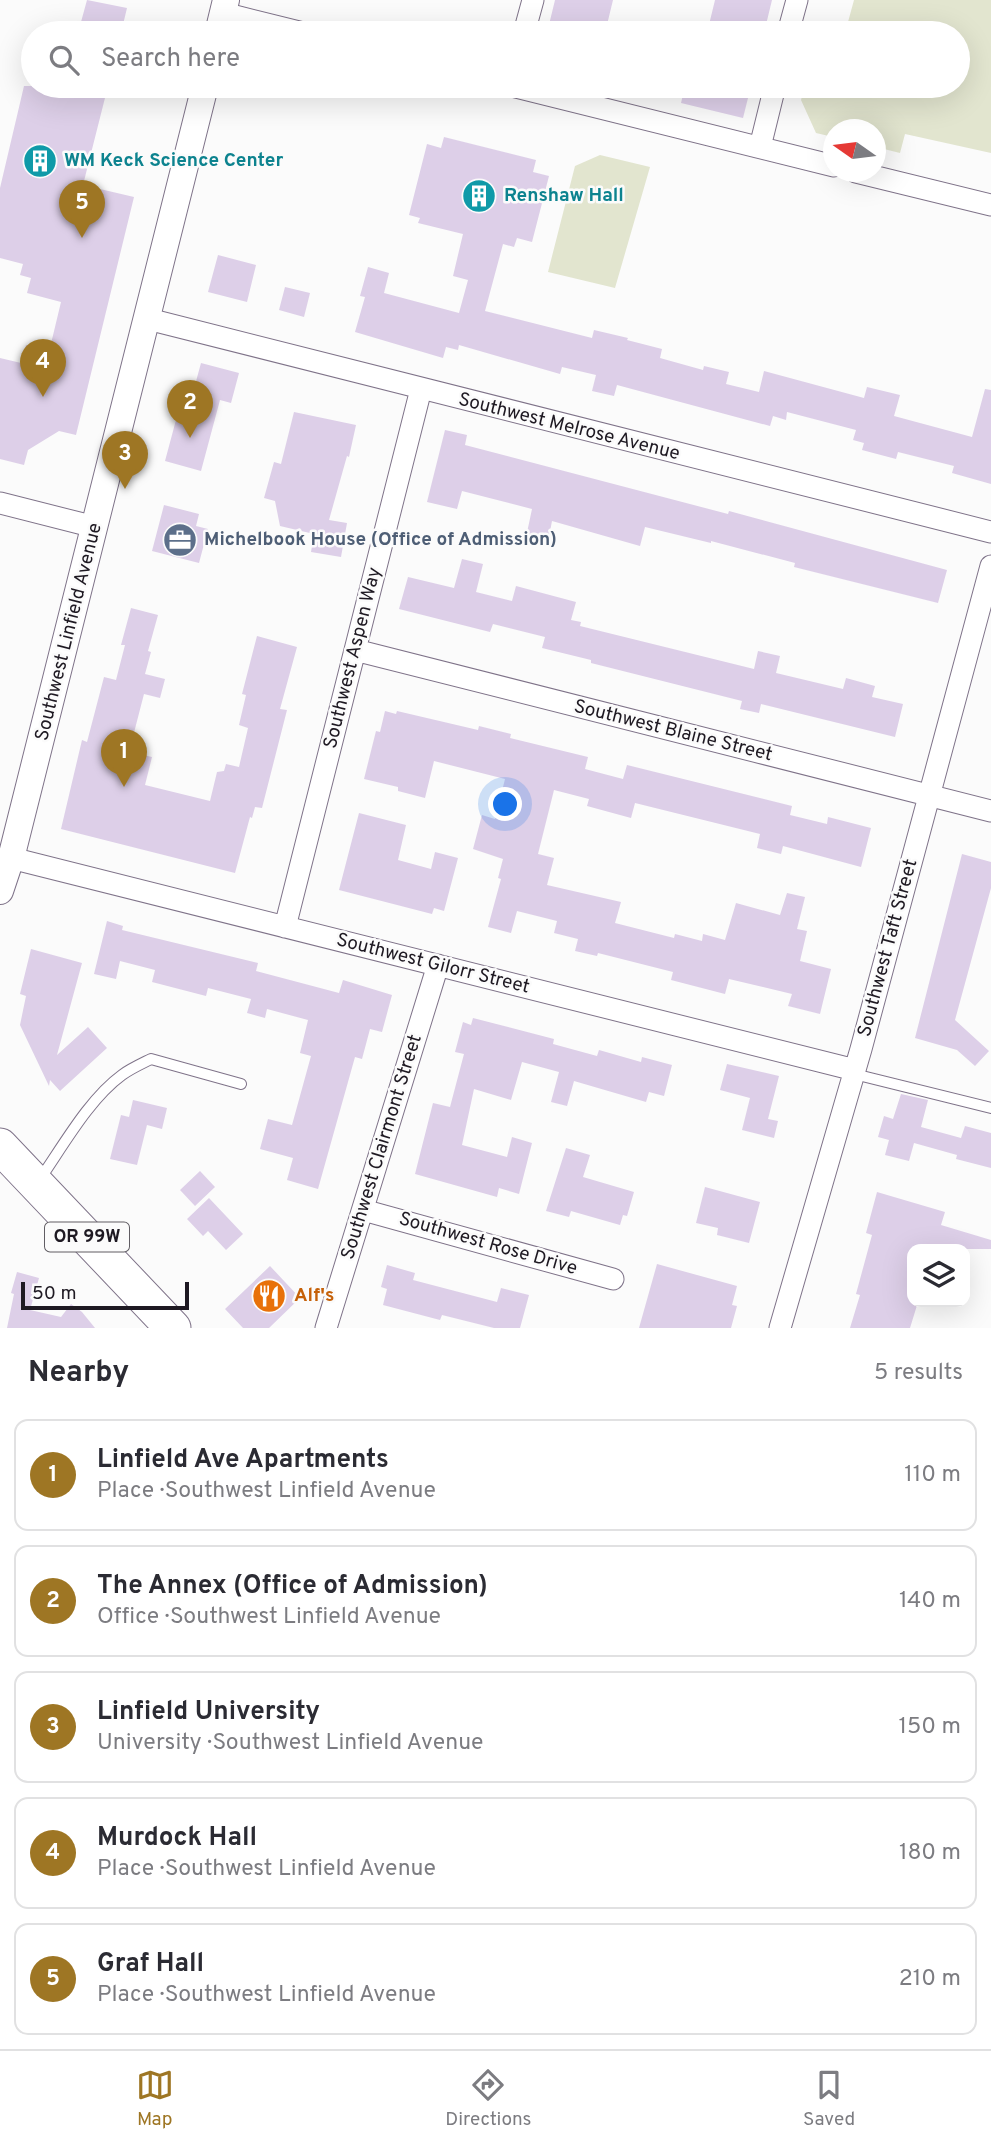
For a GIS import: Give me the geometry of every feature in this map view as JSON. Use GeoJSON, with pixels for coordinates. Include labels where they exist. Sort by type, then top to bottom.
{"type":"FeatureCollection","features":[{"type":"Feature","properties":{"kind":"highway","name":"OR 99W"},"geometry":{"type":"LineString","coordinates":[[0,1146],[173,1328]]}},
{"type":"Feature","properties":{"kind":"street"},"geometry":{"type":"LineString","coordinates":[[527,21],[533,0]]}},
{"type":"Feature","properties":{"kind":"street"},"geometry":{"type":"LineString","coordinates":[[791,21],[797,0]]}},
{"type":"Feature","properties":{"kind":"street"},"geometry":{"type":"LineString","coordinates":[[222,16],[246,21]]}},
{"type":"Feature","properties":{"kind":"street","name":"Southwest Linfield Avenue"},"geometry":{"type":"LineString","coordinates":[[0,891],[12,858],[202,98]]}},
{"type":"Feature","properties":{"kind":"street"},"geometry":{"type":"LineString","coordinates":[[561,98],[823,163]]}},
{"type":"Feature","properties":{"kind":"street"},"geometry":{"type":"LineString","coordinates":[[760,147],[772,98]]}},
{"type":"Feature","properties":{"kind":"street"},"geometry":{"type":"LineString","coordinates":[[886,179],[991,205]]}},
{"type":"Feature","properties":{"kind":"street","name":"Southwest Melrose Avenue"},"geometry":{"type":"LineString","coordinates":[[148,319],[991,532]]}},
{"type":"Feature","properties":{"kind":"street","name":"Southwest Aspen Way"},"geometry":{"type":"LineString","coordinates":[[285,927],[421,389]]}},
{"type":"Feature","properties":{"kind":"street"},"geometry":{"type":"LineString","coordinates":[[0,503],[95,527]]}},
{"type":"Feature","properties":{"kind":"street","name":"Southwest Taft Street"},"geometry":{"type":"LineString","coordinates":[[780,1328],[854,1072],[991,566]]}},
{"type":"Feature","properties":{"kind":"street","name":"Southwest Blaine Street"},"geometry":{"type":"LineString","coordinates":[[355,650],[991,811]]}},
{"type":"Feature","properties":{"kind":"street","name":"Southwest Gilorr Street"},"geometry":{"type":"LineString","coordinates":[[12,858],[854,1072]]}},
{"type":"Feature","properties":{"kind":"street","name":"Southwest Clairmont Street"},"geometry":{"type":"LineString","coordinates":[[326,1328],[438,965]]}},
{"type":"Feature","properties":{"kind":"street","name":"Southwest Rose Drive"},"geometry":{"type":"LineString","coordinates":[[363,1209],[613,1279]]}},
{"type":"Feature","properties":{"kind":"lane"},"geometry":{"type":"LineString","coordinates":[[37,1185],[96,1100],[121,1075],[151,1059],[241,1084]]}},
{"type":"Feature","properties":{"kind":"lane"},"geometry":{"type":"LineString","coordinates":[[854,1072],[991,1108]]}},
{"type":"Feature","properties":{"kind":"green space"},"geometry":{"type":"Polygon","coordinates":[[[854,0],[991,0],[991,153],[905,134],[900,153],[886,150],[886,119],[823,119],[823,135],[816,133],[802,98],[970,98],[970,21],[848,21],[854,0]]]}},
{"type":"Feature","properties":{"kind":"green space"},"geometry":{"type":"Polygon","coordinates":[[[600,155],[650,167],[615,288],[548,272],[575,166],[600,155]]]}},
{"type":"Feature","properties":{"kind":"building"},"geometry":{"type":"Polygon","coordinates":[[[87,0],[127,8],[124,21],[81,21],[87,0]]]}},
{"type":"Feature","properties":{"kind":"building"},"geometry":{"type":"Polygon","coordinates":[[[555,0],[613,0],[608,21],[550,21],[555,0]]]}},
{"type":"Feature","properties":{"kind":"building"},"geometry":{"type":"Polygon","coordinates":[[[715,0],[772,0],[767,21],[710,21],[715,0]]]}},
{"type":"Feature","properties":{"kind":"building"},"geometry":{"type":"Polygon","coordinates":[[[21,98],[105,98],[83,185],[134,197],[76,435],[59,431],[28,450],[24,465],[0,459],[0,358],[21,363],[26,345],[49,352],[61,302],[27,293],[31,278],[20,275],[23,264],[0,258],[0,188],[21,98]]]}},
{"type":"Feature","properties":{"kind":"building"},"geometry":{"type":"Polygon","coordinates":[[[682,98],[748,98],[743,118],[681,103],[682,98]]]}},
{"type":"Feature","properties":{"kind":"building"},"geometry":{"type":"Polygon","coordinates":[[[444,137],[536,160],[533,172],[549,176],[532,242],[517,238],[514,247],[503,244],[485,311],[592,338],[594,330],[628,338],[627,340],[662,349],[660,358],[703,370],[704,366],[729,372],[726,384],[759,392],[764,371],[864,398],[867,387],[900,395],[894,416],[972,437],[985,389],[991,390],[991,484],[952,473],[954,466],[898,452],[896,459],[862,450],[864,443],[853,440],[856,430],[787,412],[786,420],[773,416],[770,426],[617,385],[614,396],[592,391],[596,375],[562,367],[560,374],[459,345],[458,350],[446,347],[443,358],[355,332],[365,297],[360,296],[368,267],[389,273],[384,293],[459,313],[468,280],[453,276],[463,234],[418,223],[420,218],[409,215],[427,144],[441,148],[444,137]]]}},
{"type":"Feature","properties":{"kind":"building"},"geometry":{"type":"Polygon","coordinates":[[[218,255],[256,265],[247,302],[208,292],[218,255]]]}},
{"type":"Feature","properties":{"kind":"building"},"geometry":{"type":"Polygon","coordinates":[[[285,287],[310,293],[304,317],[279,310],[285,287]]]}},
{"type":"Feature","properties":{"kind":"building"},"geometry":{"type":"Polygon","coordinates":[[[201,363],[239,373],[231,403],[220,400],[201,471],[165,461],[180,405],[189,407],[201,363]]]}},
{"type":"Feature","properties":{"kind":"building"},"geometry":{"type":"Polygon","coordinates":[[[294,412],[356,425],[329,520],[347,523],[341,557],[311,552],[314,534],[280,526],[275,501],[264,498],[274,462],[281,464],[294,412]]]}},
{"type":"Feature","properties":{"kind":"building"},"geometry":{"type":"Polygon","coordinates":[[[445,430],[467,435],[465,445],[728,514],[729,511],[947,570],[938,603],[794,567],[795,563],[711,541],[645,527],[640,546],[552,521],[547,547],[525,542],[532,509],[462,491],[457,509],[427,502],[445,430]]]}},
{"type":"Feature","properties":{"kind":"building","name":"Michelbook House (Office of Admission)"},"geometry":{"type":"Polygon","coordinates":[[[164,505],[199,514],[196,526],[208,529],[199,563],[152,551],[164,505]]]}},
{"type":"Feature","properties":{"kind":"building"},"geometry":{"type":"Polygon","coordinates":[[[462,559],[483,564],[476,592],[512,601],[516,586],[576,602],[571,620],[581,622],[580,626],[754,669],[758,651],[780,656],[776,673],[843,689],[846,678],[875,686],[872,697],[903,704],[895,737],[761,704],[759,713],[740,709],[742,701],[542,648],[545,637],[493,624],[490,632],[399,609],[408,577],[454,588],[462,559]]]}},
{"type":"Feature","properties":{"kind":"building"},"geometry":{"type":"Polygon","coordinates":[[[131,608],[158,615],[145,674],[165,679],[160,698],[144,694],[129,752],[152,757],[145,785],[210,801],[217,772],[224,771],[226,764],[239,767],[248,728],[239,725],[246,695],[242,694],[257,636],[297,647],[280,709],[287,710],[262,808],[255,807],[252,818],[250,817],[235,873],[61,829],[82,740],[87,742],[104,677],[116,680],[125,645],[121,645],[131,608]]]}},
{"type":"Feature","properties":{"kind":"building"},"geometry":{"type":"Polygon","coordinates":[[[385,711],[396,714],[397,711],[478,730],[479,726],[511,734],[510,738],[588,757],[585,769],[623,779],[627,765],[792,806],[790,815],[827,824],[828,817],[871,828],[861,867],[783,846],[781,854],[757,848],[760,834],[635,803],[631,818],[587,806],[589,799],[554,790],[538,854],[554,858],[547,885],[621,902],[615,923],[674,938],[675,934],[702,941],[703,934],[725,940],[736,903],[780,915],[787,893],[805,897],[797,929],[807,931],[800,961],[831,969],[820,1014],[788,1006],[792,994],[729,979],[725,994],[671,980],[673,972],[598,953],[597,956],[575,951],[578,939],[554,933],[557,921],[517,911],[511,933],[488,927],[501,879],[498,878],[503,859],[473,849],[482,815],[495,819],[505,779],[434,761],[425,798],[398,791],[398,787],[364,779],[376,731],[380,732],[385,711]]]}},
{"type":"Feature","properties":{"kind":"building"},"geometry":{"type":"Polygon","coordinates":[[[359,813],[406,825],[398,860],[431,869],[435,852],[458,858],[444,911],[434,908],[432,914],[339,890],[359,813]]]}},
{"type":"Feature","properties":{"kind":"building"},"geometry":{"type":"Polygon","coordinates":[[[962,854],[991,862],[991,888],[955,1020],[989,1051],[975,1066],[957,1050],[915,1038],[962,854]]]}},
{"type":"Feature","properties":{"kind":"building"},"geometry":{"type":"Polygon","coordinates":[[[107,921],[123,926],[122,930],[258,963],[256,971],[339,993],[343,980],[392,995],[382,1032],[370,1029],[362,1059],[355,1057],[318,1189],[287,1180],[293,1158],[260,1149],[268,1119],[292,1125],[311,1056],[300,1053],[308,1020],[267,1009],[265,1018],[247,1013],[251,999],[208,988],[206,996],[152,982],[155,970],[120,961],[116,979],[94,974],[107,921]]]}},
{"type":"Feature","properties":{"kind":"building"},"geometry":{"type":"Polygon","coordinates":[[[31,949],[82,963],[57,1055],[88,1027],[107,1048],[60,1091],[50,1080],[49,1086],[20,1025],[26,996],[20,994],[31,949]]]}},
{"type":"Feature","properties":{"kind":"building"},"geometry":{"type":"Polygon","coordinates":[[[473,1018],[554,1039],[553,1044],[597,1056],[599,1050],[641,1062],[642,1057],[672,1065],[664,1096],[649,1092],[646,1102],[574,1081],[567,1106],[551,1102],[559,1072],[522,1062],[511,1100],[474,1089],[462,1145],[507,1157],[512,1137],[532,1143],[519,1194],[499,1188],[497,1197],[415,1174],[433,1103],[450,1107],[464,1054],[455,1052],[463,1022],[471,1025],[473,1018]]]}},
{"type":"Feature","properties":{"kind":"building"},"geometry":{"type":"Polygon","coordinates":[[[727,1064],[779,1076],[768,1119],[778,1121],[774,1138],[742,1130],[750,1098],[720,1090],[727,1064]]]}},
{"type":"Feature","properties":{"kind":"building"},"geometry":{"type":"Polygon","coordinates":[[[901,1094],[928,1100],[921,1127],[961,1138],[965,1126],[991,1133],[991,1168],[956,1159],[957,1155],[914,1143],[909,1161],[885,1155],[889,1140],[878,1137],[884,1116],[893,1119],[901,1094]]]}},
{"type":"Feature","properties":{"kind":"building"},"geometry":{"type":"Polygon","coordinates":[[[133,1100],[167,1108],[162,1129],[147,1125],[137,1165],[110,1159],[121,1115],[129,1117],[133,1100]]]}},
{"type":"Feature","properties":{"kind":"building"},"geometry":{"type":"Polygon","coordinates":[[[566,1148],[590,1155],[583,1177],[634,1192],[627,1216],[623,1215],[620,1225],[571,1211],[569,1217],[546,1211],[566,1148]]]}},
{"type":"Feature","properties":{"kind":"building"},"geometry":{"type":"Polygon","coordinates":[[[200,1171],[215,1187],[195,1206],[180,1190],[200,1171]]]}},
{"type":"Feature","properties":{"kind":"building"},"geometry":{"type":"Polygon","coordinates":[[[705,1187],[760,1202],[749,1243],[717,1235],[718,1228],[696,1223],[705,1187]]]}},
{"type":"Feature","properties":{"kind":"building"},"geometry":{"type":"Polygon","coordinates":[[[877,1192],[945,1212],[941,1225],[991,1240],[991,1249],[970,1249],[970,1244],[907,1244],[907,1307],[916,1307],[910,1328],[850,1328],[860,1295],[856,1294],[872,1235],[866,1233],[877,1192]]]}},
{"type":"Feature","properties":{"kind":"building"},"geometry":{"type":"Polygon","coordinates":[[[209,1198],[243,1234],[226,1250],[208,1231],[203,1236],[187,1219],[209,1198]]]}},
{"type":"Feature","properties":{"kind":"building"},"geometry":{"type":"Polygon","coordinates":[[[657,1264],[737,1286],[732,1305],[737,1306],[731,1328],[639,1328],[657,1264]]]}},
{"type":"Feature","properties":{"kind":"building"},"geometry":{"type":"Polygon","coordinates":[[[387,1265],[415,1273],[413,1280],[497,1302],[501,1288],[529,1295],[520,1328],[494,1328],[442,1315],[440,1320],[383,1305],[387,1289],[381,1287],[387,1265]]]}},
{"type":"Feature","properties":{"kind":"building","name":"Alf's"},"geometry":{"type":"Polygon","coordinates":[[[270,1266],[300,1298],[269,1328],[243,1328],[225,1309],[270,1266]]]}},
{"type":"Feature","properties":{"kind":"building"},"geometry":{"type":"Polygon","coordinates":[[[17,1272],[39,1278],[30,1310],[61,1317],[71,1304],[82,1312],[95,1328],[7,1328],[14,1294],[11,1293],[17,1272]]]}},
{"type":"Feature","properties":{"kind":"place","name":"WM Keck Science Center"},"geometry":{"type":"Point","coordinates":[40,161]}},
{"type":"Feature","properties":{"kind":"place","name":"Renshaw Hall"},"geometry":{"type":"Point","coordinates":[479,196]}},
{"type":"Feature","properties":{"kind":"place","name":"Graf Hall"},"geometry":{"type":"Point","coordinates":[82,238]}},
{"type":"Feature","properties":{"kind":"place","name":"Murdock Hall"},"geometry":{"type":"Point","coordinates":[43,397]}},
{"type":"Feature","properties":{"kind":"place","name":"The Annex (Office of Admission)"},"geometry":{"type":"Point","coordinates":[190,438]}},
{"type":"Feature","properties":{"kind":"place","name":"Linfield University"},"geometry":{"type":"Point","coordinates":[125,489]}},
{"type":"Feature","properties":{"kind":"place","name":"Michelbook House (Office of Admission)"},"geometry":{"type":"Point","coordinates":[180,540]}},
{"type":"Feature","properties":{"kind":"place","name":"Linfield Ave Apartments"},"geometry":{"type":"Point","coordinates":[124,787]}},
{"type":"Feature","properties":{"kind":"place","name":"Alf's"},"geometry":{"type":"Point","coordinates":[269,1296]}}]}
